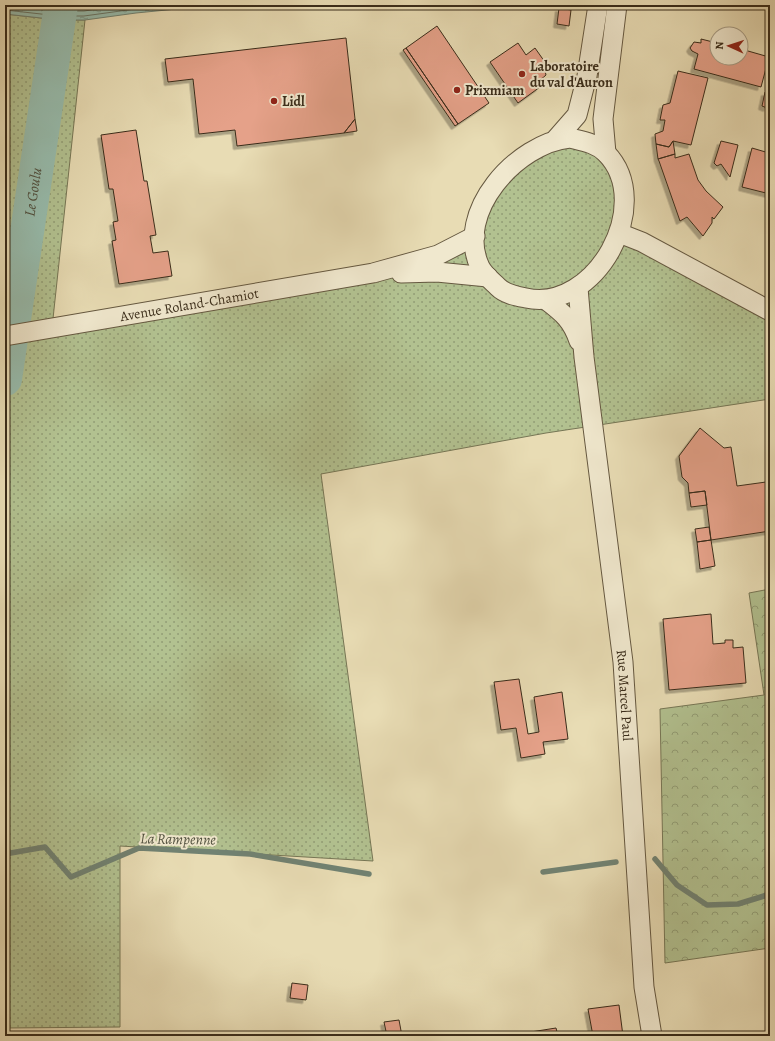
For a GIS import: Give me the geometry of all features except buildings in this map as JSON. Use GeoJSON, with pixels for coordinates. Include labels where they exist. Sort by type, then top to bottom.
{"type":"FeatureCollection","features":[{"type":"Feature","properties":{"kind":"street"},"geometry":{"type":"LineString","coordinates":[[556,139],[570,138],[592,143],[606,153],[618,172],[624,193],[624,211],[619,233],[597,269],[578,288],[546,300],[532,300],[514,296],[500,289],[480,267],[475,253],[476,222],[481,204],[502,175],[525,155],[556,139],[577,115],[586,76],[598,5]]}},
{"type":"Feature","properties":{"kind":"street"},"geometry":{"type":"LineString","coordinates":[[606,153],[603,118],[617,5]]}},
{"type":"Feature","properties":{"kind":"street"},"geometry":{"type":"LineString","coordinates":[[619,233],[642,242],[770,311]]}},
{"type":"Feature","properties":{"kind":"street","name":"Avenue Roland-Chamiot"},"geometry":{"type":"LineString","coordinates":[[5,336],[373,273],[438,255],[475,236]]}},
{"type":"Feature","properties":{"kind":"street","name":"Avenue Roland-Chamiot"},"geometry":{"type":"LineString","coordinates":[[373,273],[437,272],[488,277]]}},
{"type":"Feature","properties":{"kind":"street","name":"Rue Marcel Paul"},"geometry":{"type":"LineString","coordinates":[[578,288],[584,357],[623,662],[644,987],[652,1036]]}},
{"type":"Feature","properties":{"kind":"street","name":"Rue Marcel Paul"},"geometry":{"type":"LineString","coordinates":[[546,300],[562,312],[574,326],[584,357]]}},
{"type":"Feature","properties":{"kind":"green space"},"geometry":{"type":"Polygon","coordinates":[[[5,14],[59,20],[85,20],[52,328],[294,288],[459,243],[502,175],[570,138],[618,172],[620,233],[770,311],[770,399],[546,433],[321,474],[373,861],[120,846],[120,1027],[5,1028],[5,14]]]}},
{"type":"Feature","properties":{"kind":"green space"},"geometry":{"type":"Polygon","coordinates":[[[770,589],[770,948],[665,963],[660,709],[764,695],[749,593],[770,589]]]}},
{"type":"Feature","properties":{"kind":"water"},"geometry":{"type":"Polygon","coordinates":[[[5,5],[217,5],[85,20],[59,20],[5,14],[5,5]]]}},
{"type":"Feature","properties":{"kind":"waterway","name":"Le Goulu"},"geometry":{"type":"LineString","coordinates":[[5,379],[61,5]]}},
{"type":"Feature","properties":{"kind":"waterway","name":"La Rampenne"},"geometry":{"type":"LineString","coordinates":[[5,854],[45,847],[71,877],[139,848],[250,854],[369,874]]}},
{"type":"Feature","properties":{"kind":"waterway","name":"La Rampenne"},"geometry":{"type":"LineString","coordinates":[[655,859],[677,885],[707,905],[738,904],[770,893]]}},
{"type":"Feature","properties":{"kind":"waterway","name":"La Rampenne"},"geometry":{"type":"LineString","coordinates":[[543,872],[616,862]]}},
{"type":"Feature","properties":{"kind":"place","name":"Laboratoire du val d'Auron"},"geometry":{"type":"Point","coordinates":[522,74]}},
{"type":"Feature","properties":{"kind":"place","name":"Prixmiam"},"geometry":{"type":"Point","coordinates":[457,90]}},
{"type":"Feature","properties":{"kind":"place","name":"Lidl"},"geometry":{"type":"Point","coordinates":[274,101]}}]}
